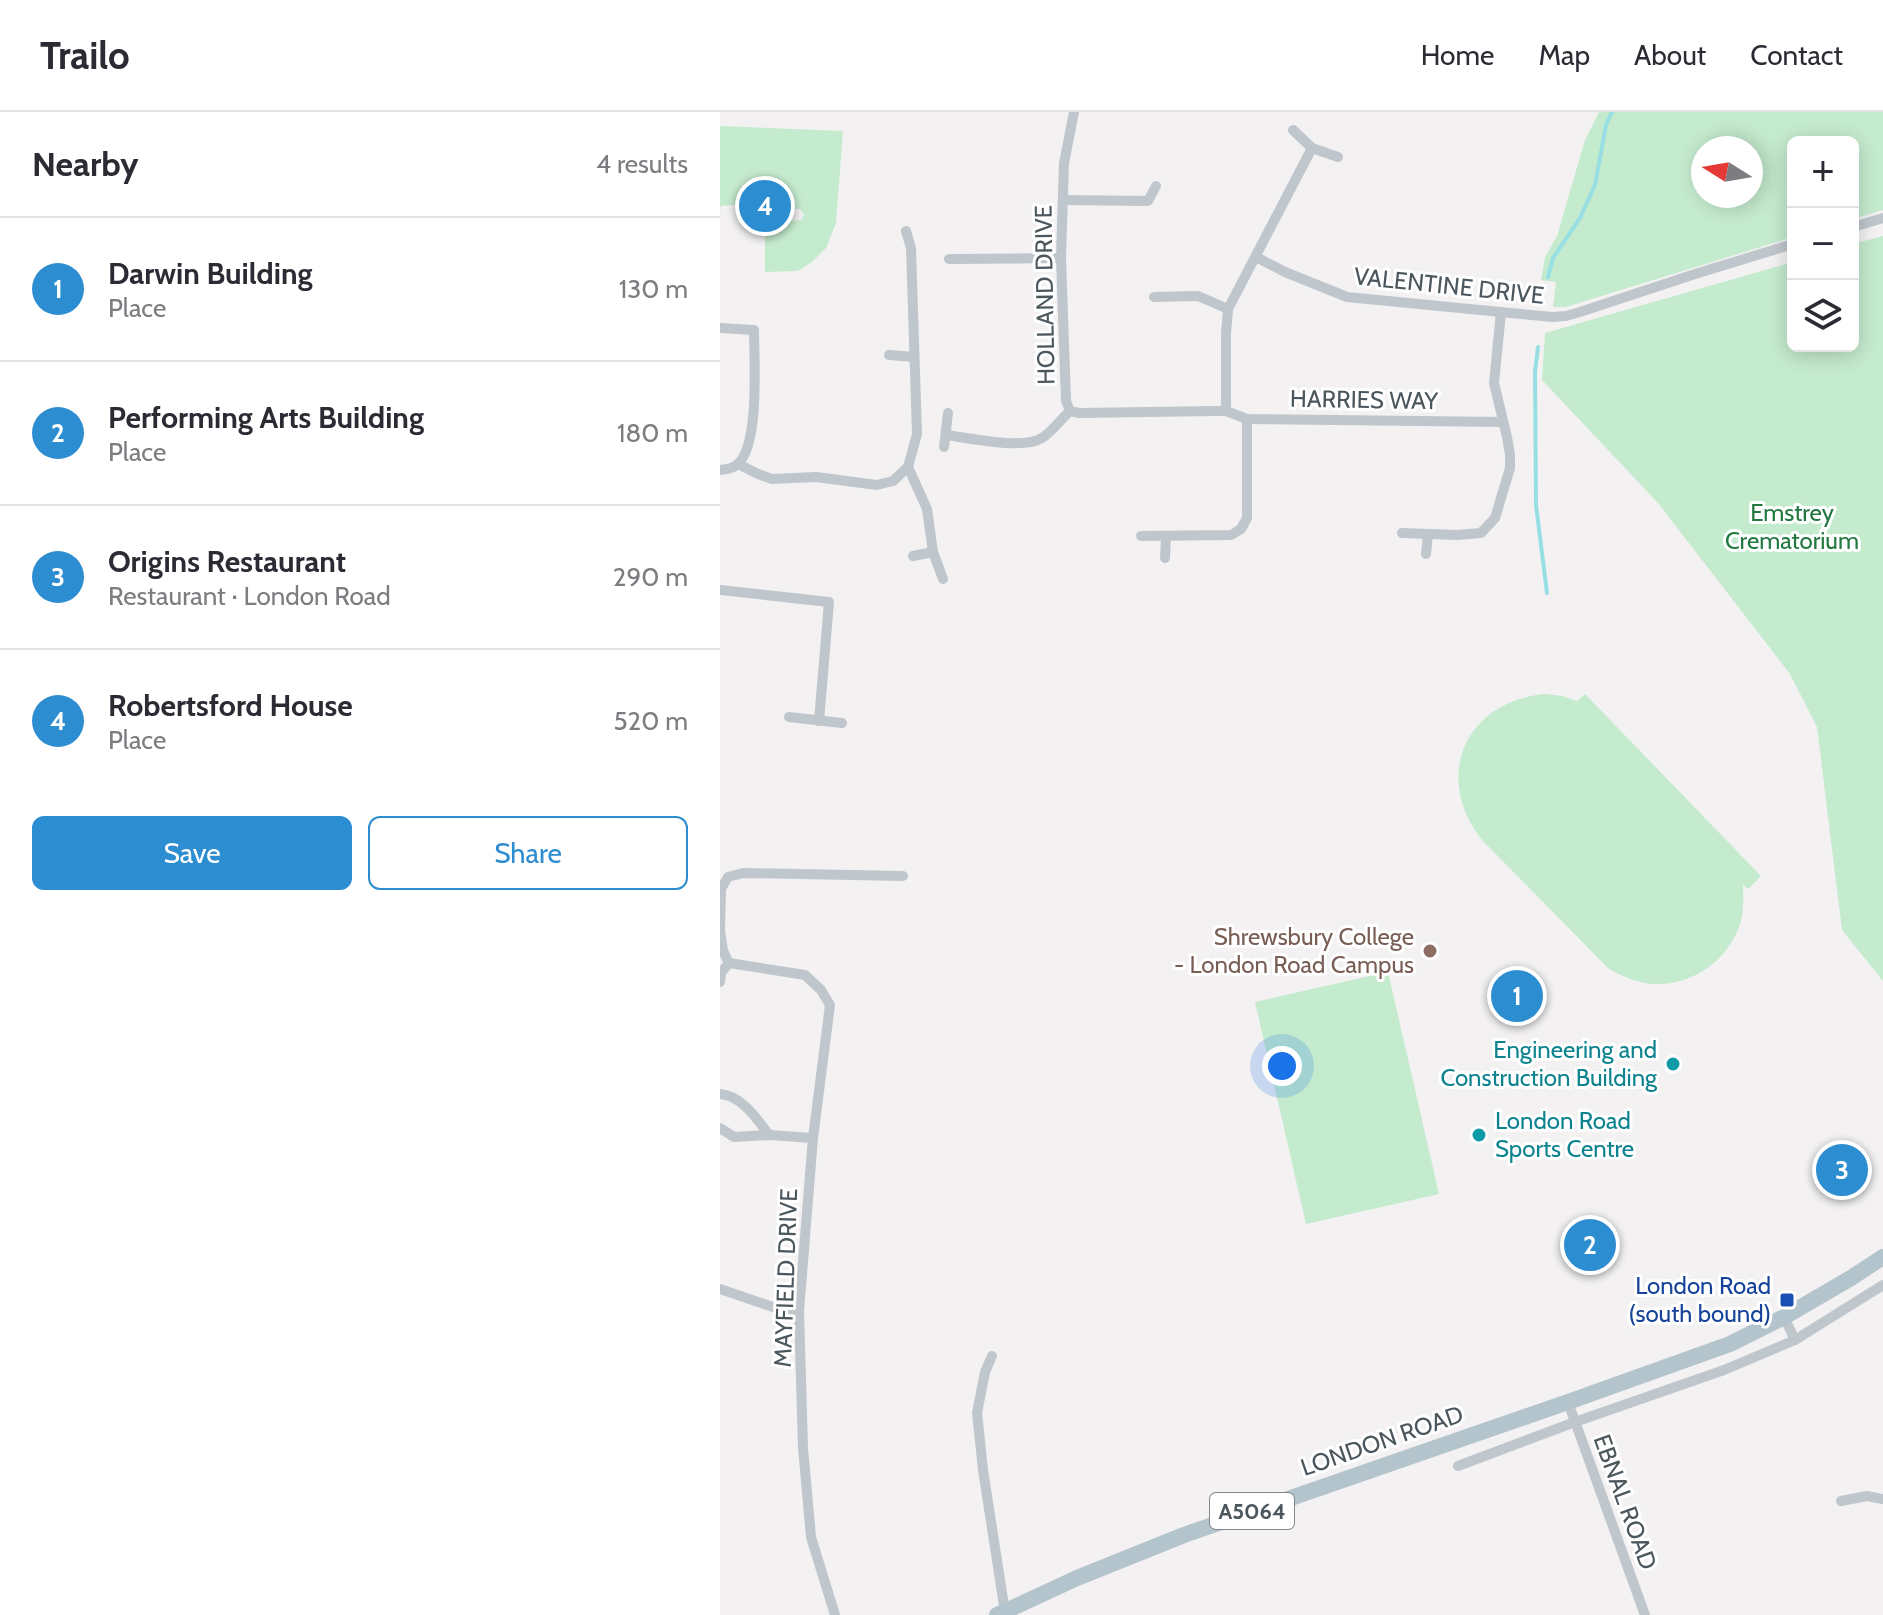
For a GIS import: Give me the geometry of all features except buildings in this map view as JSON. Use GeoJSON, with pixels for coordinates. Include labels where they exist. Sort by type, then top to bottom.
{"type":"FeatureCollection","features":[{"type":"Feature","properties":{"kind":"main road","name":"LONDON ROAD"},"geometry":{"type":"LineString","coordinates":[[1001,1613],[1184,1535],[1730,1344],[1784,1317],[1883,1257]]}},
{"type":"Feature","properties":{"kind":"street","name":"HOLLAND DRIVE"},"geometry":{"type":"LineString","coordinates":[[1074,112],[1064,163],[1061,258],[1066,401],[1070,411],[1226,411]]}},
{"type":"Feature","properties":{"kind":"street"},"geometry":{"type":"LineString","coordinates":[[1293,130],[1312,148],[1338,157]]}},
{"type":"Feature","properties":{"kind":"street"},"geometry":{"type":"LineString","coordinates":[[1226,411],[1228,309],[1312,148]]}},
{"type":"Feature","properties":{"kind":"street"},"geometry":{"type":"LineString","coordinates":[[1064,200],[1148,201],[1156,186]]}},
{"type":"Feature","properties":{"kind":"street"},"geometry":{"type":"LineString","coordinates":[[1859,225],[1883,218]]}},
{"type":"Feature","properties":{"kind":"street"},"geometry":{"type":"LineString","coordinates":[[738,464],[772,479],[816,477],[877,485],[893,481],[908,467],[917,434],[911,248],[906,231]]}},
{"type":"Feature","properties":{"kind":"street","name":"VALENTINE DRIVE"},"geometry":{"type":"LineString","coordinates":[[1256,257],[1347,297],[1566,316],[1787,246]]}},
{"type":"Feature","properties":{"kind":"street"},"geometry":{"type":"LineString","coordinates":[[949,259],[1061,258]]}},
{"type":"Feature","properties":{"kind":"street"},"geometry":{"type":"LineString","coordinates":[[1154,297],[1198,296],[1228,309]]}},
{"type":"Feature","properties":{"kind":"street"},"geometry":{"type":"LineString","coordinates":[[1402,533],[1481,533],[1495,518],[1510,468],[1510,455],[1494,383],[1501,312]]}},
{"type":"Feature","properties":{"kind":"street"},"geometry":{"type":"LineString","coordinates":[[720,328],[754,330],[753,426],[746,452],[738,464],[720,470]]}},
{"type":"Feature","properties":{"kind":"street"},"geometry":{"type":"LineString","coordinates":[[889,355],[914,357]]}},
{"type":"Feature","properties":{"kind":"street"},"geometry":{"type":"LineString","coordinates":[[946,435],[1013,443],[1030,442],[1042,438],[1070,411]]}},
{"type":"Feature","properties":{"kind":"street","name":"HARRIES WAY"},"geometry":{"type":"LineString","coordinates":[[1226,411],[1247,419],[1503,422]]}},
{"type":"Feature","properties":{"kind":"street"},"geometry":{"type":"LineString","coordinates":[[944,447],[948,413]]}},
{"type":"Feature","properties":{"kind":"street"},"geometry":{"type":"LineString","coordinates":[[1141,536],[1231,535],[1241,529],[1247,518],[1247,419]]}},
{"type":"Feature","properties":{"kind":"street"},"geometry":{"type":"LineString","coordinates":[[908,467],[927,509],[933,552],[943,579]]}},
{"type":"Feature","properties":{"kind":"street"},"geometry":{"type":"LineString","coordinates":[[1426,554],[1428,534]]}},
{"type":"Feature","properties":{"kind":"street"},"geometry":{"type":"LineString","coordinates":[[1165,558],[1166,536]]}},
{"type":"Feature","properties":{"kind":"street"},"geometry":{"type":"LineString","coordinates":[[913,556],[933,552]]}},
{"type":"Feature","properties":{"kind":"street"},"geometry":{"type":"LineString","coordinates":[[720,590],[829,602],[819,721]]}},
{"type":"Feature","properties":{"kind":"street"},"geometry":{"type":"LineString","coordinates":[[789,717],[842,723]]}},
{"type":"Feature","properties":{"kind":"street"},"geometry":{"type":"LineString","coordinates":[[720,982],[721,973],[729,963],[723,951],[720,931],[721,889],[728,877],[743,873],[903,876]]}},
{"type":"Feature","properties":{"kind":"street","name":"MAYFIELD DRIVE"},"geometry":{"type":"LineString","coordinates":[[729,963],[805,975],[821,990],[830,1005],[813,1138],[799,1311],[803,1448],[811,1537],[835,1615]]}},
{"type":"Feature","properties":{"kind":"street"},"geometry":{"type":"LineString","coordinates":[[720,1094],[731,1095],[769,1135]]}},
{"type":"Feature","properties":{"kind":"street"},"geometry":{"type":"LineString","coordinates":[[720,1128],[734,1137],[769,1135],[813,1138]]}},
{"type":"Feature","properties":{"kind":"street","name":"LONDON ROAD"},"geometry":{"type":"LineString","coordinates":[[1458,1466],[1724,1370],[1795,1340],[1883,1285]]}},
{"type":"Feature","properties":{"kind":"street"},"geometry":{"type":"LineString","coordinates":[[720,1289],[773,1307],[799,1311]]}},
{"type":"Feature","properties":{"kind":"street"},"geometry":{"type":"LineString","coordinates":[[1784,1317],[1795,1340]]}},
{"type":"Feature","properties":{"kind":"street"},"geometry":{"type":"LineString","coordinates":[[992,1356],[985,1372],[977,1413],[1001,1613]]}},
{"type":"Feature","properties":{"kind":"street","name":"EBNAL ROAD"},"geometry":{"type":"LineString","coordinates":[[1568,1402],[1645,1615]]}},
{"type":"Feature","properties":{"kind":"street"},"geometry":{"type":"LineString","coordinates":[[1841,1501],[1867,1496],[1883,1499]]}},
{"type":"Feature","properties":{"kind":"green space"},"geometry":{"type":"Polygon","coordinates":[[[1599,112],[1883,112],[1883,210],[1859,217],[1859,136],[1787,136],[1787,239],[1566,307],[1553,307],[1556,282],[1541,280],[1545,257],[1557,236],[1585,140],[1599,112]]]}},
{"type":"Feature","properties":{"kind":"green space"},"geometry":{"type":"Polygon","coordinates":[[[720,126],[843,131],[836,223],[826,248],[798,271],[765,272],[765,223],[801,220],[804,214],[800,209],[781,209],[780,200],[759,201],[758,189],[749,189],[749,204],[721,206],[720,211],[720,126]]]}},
{"type":"Feature","properties":{"kind":"green space","name":"Emstrey Crematorium"},"geometry":{"type":"Polygon","coordinates":[[[1883,236],[1883,981],[1842,930],[1817,727],[1790,674],[1658,503],[1542,380],[1545,333],[1787,264],[1787,352],[1859,352],[1859,242],[1883,236]]]}},
{"type":"Feature","properties":{"kind":"green space"},"geometry":{"type":"Polygon","coordinates":[[[1545,694],[1577,701],[1585,694],[1761,876],[1748,889],[1743,885],[1742,916],[1731,943],[1722,955],[1699,973],[1671,983],[1656,984],[1632,980],[1609,969],[1482,840],[1467,816],[1460,792],[1459,768],[1465,746],[1477,727],[1494,711],[1517,700],[1545,694]]]}},
{"type":"Feature","properties":{"kind":"green space"},"geometry":{"type":"Polygon","coordinates":[[[1388,972],[1439,1194],[1306,1224],[1255,1002],[1388,972]]]}},
{"type":"Feature","properties":{"kind":"waterway"},"geometry":{"type":"LineString","coordinates":[[1548,277],[1553,258],[1580,218],[1595,185],[1606,125],[1612,112]]}},
{"type":"Feature","properties":{"kind":"waterway"},"geometry":{"type":"LineString","coordinates":[[1538,347],[1535,372],[1536,505],[1547,593]]}},
{"type":"Feature","properties":{"kind":"place","name":"Robertsford House"},"geometry":{"type":"Point","coordinates":[765,206]}},
{"type":"Feature","properties":{"kind":"place","name":"Shrewsbury College - London Road Campus"},"geometry":{"type":"Point","coordinates":[1430,951]}},
{"type":"Feature","properties":{"kind":"place","name":"Darwin Building"},"geometry":{"type":"Point","coordinates":[1517,996]}},
{"type":"Feature","properties":{"kind":"place","name":"Engineering and Construction Building"},"geometry":{"type":"Point","coordinates":[1673,1064]}},
{"type":"Feature","properties":{"kind":"place","name":"London Road Sports Centre"},"geometry":{"type":"Point","coordinates":[1479,1135]}},
{"type":"Feature","properties":{"kind":"place","name":"Origins Restaurant"},"geometry":{"type":"Point","coordinates":[1842,1170]}},
{"type":"Feature","properties":{"kind":"place","name":"Performing Arts Building"},"geometry":{"type":"Point","coordinates":[1590,1245]}},
{"type":"Feature","properties":{"kind":"place","name":"London Road (south bound)"},"geometry":{"type":"Point","coordinates":[1787,1300]}}]}
